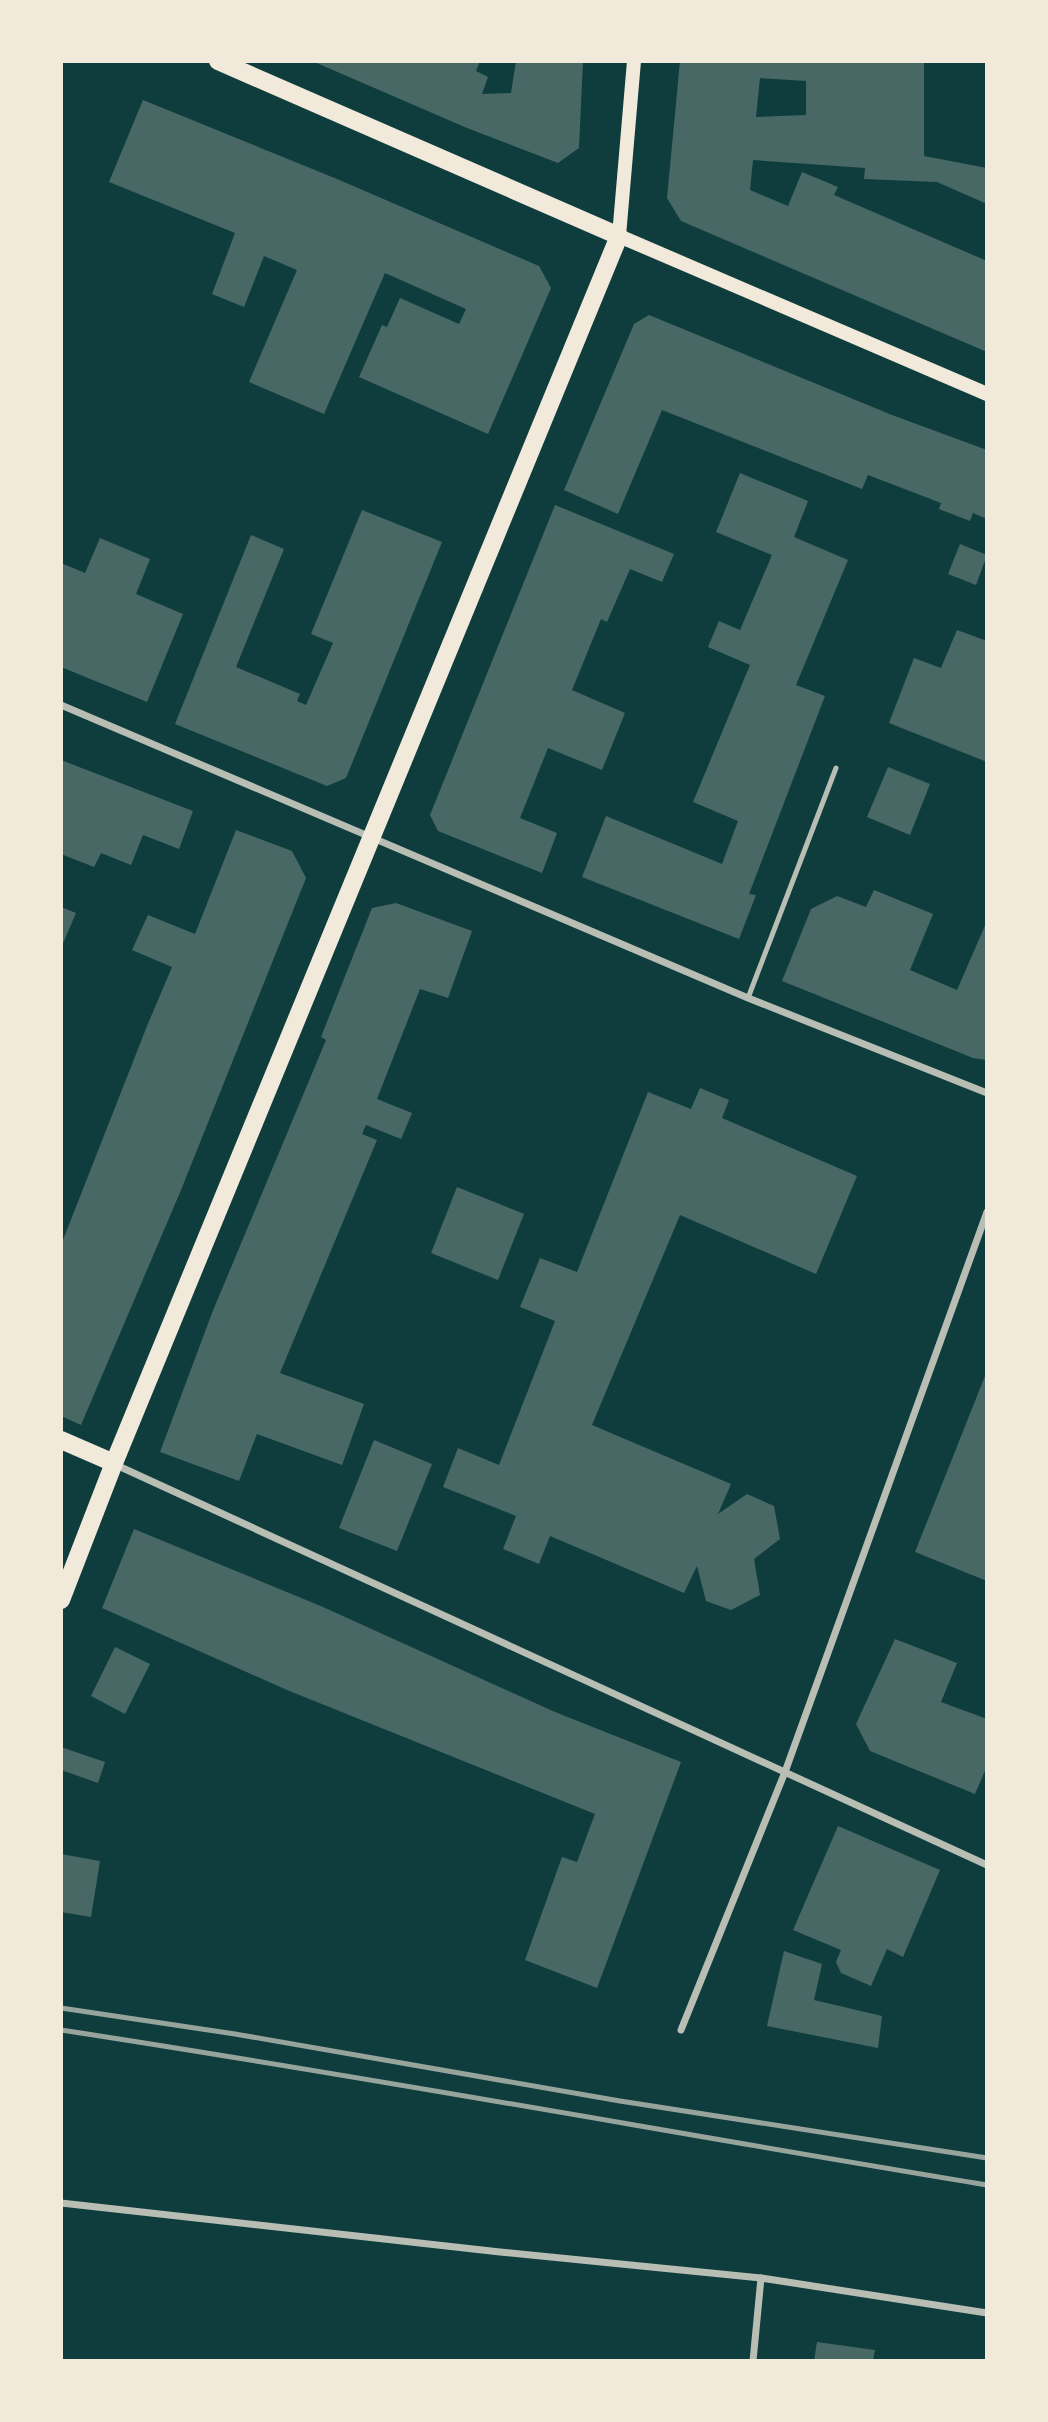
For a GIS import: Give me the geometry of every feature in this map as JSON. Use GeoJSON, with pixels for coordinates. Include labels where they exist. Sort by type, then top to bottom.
{"type":"FeatureCollection","features":[{"type":"Feature","properties":{"kind":"main road"},"geometry":{"type":"LineString","coordinates":[[218,61],[987,394]]}},
{"type":"Feature","properties":{"kind":"main road"},"geometry":{"type":"LineString","coordinates":[[61,1600],[114,1464],[619,236],[634,61]]}},
{"type":"Feature","properties":{"kind":"main road"},"geometry":{"type":"LineString","coordinates":[[61,1440],[114,1464]]}},
{"type":"Feature","properties":{"kind":"street"},"geometry":{"type":"LineString","coordinates":[[61,705],[748,998],[987,1093]]}},
{"type":"Feature","properties":{"kind":"street"},"geometry":{"type":"LineString","coordinates":[[681,2030],[785,1772],[987,1212]]}},
{"type":"Feature","properties":{"kind":"street"},"geometry":{"type":"LineString","coordinates":[[114,1464],[987,1865]]}},
{"type":"Feature","properties":{"kind":"street"},"geometry":{"type":"LineString","coordinates":[[61,2203],[761,2278],[987,2313]]}},
{"type":"Feature","properties":{"kind":"street"},"geometry":{"type":"LineString","coordinates":[[753,2361],[761,2278]]}},
{"type":"Feature","properties":{"kind":"lane"},"geometry":{"type":"LineString","coordinates":[[748,998],[836,768]]}},
{"type":"Feature","properties":{"kind":"building"},"geometry":{"type":"Polygon","coordinates":[[[312,61],[480,61],[476,71],[488,77],[482,94],[511,93],[516,61],[583,61],[579,148],[558,163],[467,128],[312,61]]]}},
{"type":"Feature","properties":{"kind":"building"},"geometry":{"type":"Polygon","coordinates":[[[680,61],[924,61],[924,156],[987,168],[987,204],[937,182],[864,179],[865,168],[753,160],[750,190],[788,206],[802,172],[838,187],[834,195],[987,261],[987,352],[681,221],[667,198],[680,61]],[[760,78],[756,117],[806,115],[806,81],[760,78]]]}},
{"type":"Feature","properties":{"kind":"building"},"geometry":{"type":"Polygon","coordinates":[[[143,100],[337,179],[539,266],[551,288],[488,434],[359,377],[382,325],[387,327],[400,298],[459,324],[466,309],[385,273],[324,414],[249,382],[297,270],[264,256],[244,307],[212,294],[235,233],[109,182],[143,100]]]}},
{"type":"Feature","properties":{"kind":"building"},"geometry":{"type":"Polygon","coordinates":[[[649,315],[892,415],[987,450],[987,519],[973,513],[970,521],[939,509],[941,503],[868,475],[862,489],[662,410],[618,514],[564,490],[634,324],[649,315]]]}},
{"type":"Feature","properties":{"kind":"building"},"geometry":{"type":"Polygon","coordinates":[[[740,473],[808,501],[794,537],[848,560],[796,685],[825,696],[749,894],[756,895],[739,939],[582,877],[606,816],[722,864],[738,821],[693,802],[750,665],[708,647],[719,621],[740,630],[772,555],[716,532],[740,473]]]}},
{"type":"Feature","properties":{"kind":"building"},"geometry":{"type":"Polygon","coordinates":[[[555,505],[674,554],[662,582],[630,569],[607,622],[601,619],[572,690],[625,713],[602,770],[548,748],[520,818],[557,833],[542,873],[438,831],[430,815],[555,505]]]}},
{"type":"Feature","properties":{"kind":"building"},"geometry":{"type":"Polygon","coordinates":[[[362,510],[442,542],[346,778],[327,786],[175,724],[251,535],[284,549],[236,667],[300,694],[297,701],[306,705],[333,643],[311,634],[362,510]]]}},
{"type":"Feature","properties":{"kind":"building"},"geometry":{"type":"Polygon","coordinates":[[[100,538],[150,559],[136,594],[183,614],[147,702],[61,667],[61,563],[85,573],[100,538]]]}},
{"type":"Feature","properties":{"kind":"building"},"geometry":{"type":"Polygon","coordinates":[[[960,544],[987,555],[976,585],[948,574],[960,544]]]}},
{"type":"Feature","properties":{"kind":"building"},"geometry":{"type":"Polygon","coordinates":[[[957,630],[987,641],[987,762],[889,723],[914,658],[941,668],[957,630]]]}},
{"type":"Feature","properties":{"kind":"building"},"geometry":{"type":"Polygon","coordinates":[[[61,760],[193,811],[179,849],[143,835],[131,865],[101,853],[94,867],[61,854],[61,760]]]}},
{"type":"Feature","properties":{"kind":"building"},"geometry":{"type":"Polygon","coordinates":[[[888,767],[930,784],[910,835],[867,817],[888,767]]]}},
{"type":"Feature","properties":{"kind":"building"},"geometry":{"type":"Polygon","coordinates":[[[236,830],[292,851],[306,878],[181,1190],[81,1425],[61,1416],[61,1245],[172,967],[132,950],[148,915],[195,934],[236,830]]]}},
{"type":"Feature","properties":{"kind":"building"},"geometry":{"type":"Polygon","coordinates":[[[874,890],[933,914],[910,970],[957,990],[987,921],[987,1060],[973,1058],[782,981],[811,909],[837,896],[866,907],[874,890]]]}},
{"type":"Feature","properties":{"kind":"building"},"geometry":{"type":"Polygon","coordinates":[[[396,903],[472,931],[448,998],[420,989],[377,1099],[412,1113],[401,1139],[366,1125],[362,1134],[377,1140],[280,1373],[364,1404],[342,1465],[257,1434],[239,1481],[160,1452],[212,1313],[326,1040],[321,1037],[372,908],[396,903]]]}},
{"type":"Feature","properties":{"kind":"building"},"geometry":{"type":"Polygon","coordinates":[[[61,907],[76,913],[61,948],[61,907]]]}},
{"type":"Feature","properties":{"kind":"building"},"geometry":{"type":"Polygon","coordinates":[[[700,1088],[729,1100],[722,1118],[857,1176],[816,1274],[680,1215],[592,1425],[731,1484],[718,1514],[747,1494],[774,1506],[780,1539],[754,1559],[760,1595],[731,1610],[706,1601],[697,1566],[684,1593],[550,1536],[539,1564],[503,1549],[516,1516],[443,1487],[458,1448],[499,1465],[555,1321],[520,1307],[540,1258],[577,1272],[648,1092],[691,1109],[700,1088]]]}},
{"type":"Feature","properties":{"kind":"building"},"geometry":{"type":"Polygon","coordinates":[[[457,1187],[524,1214],[498,1280],[431,1253],[457,1187]]]}},
{"type":"Feature","properties":{"kind":"building"},"geometry":{"type":"Polygon","coordinates":[[[987,1371],[987,1581],[915,1552],[987,1371]]]}},
{"type":"Feature","properties":{"kind":"building"},"geometry":{"type":"Polygon","coordinates":[[[374,1440],[432,1464],[397,1551],[339,1528],[374,1440]]]}},
{"type":"Feature","properties":{"kind":"building"},"geometry":{"type":"Polygon","coordinates":[[[134,1529],[323,1607],[555,1712],[681,1762],[597,1988],[525,1960],[562,1857],[577,1862],[595,1814],[287,1690],[102,1608],[134,1529]]]}},
{"type":"Feature","properties":{"kind":"building"},"geometry":{"type":"Polygon","coordinates":[[[895,1639],[957,1663],[941,1702],[987,1719],[987,1766],[975,1794],[870,1751],[856,1724],[895,1639]]]}},
{"type":"Feature","properties":{"kind":"building"},"geometry":{"type":"Polygon","coordinates":[[[115,1647],[150,1664],[125,1714],[91,1696],[115,1647]]]}},
{"type":"Feature","properties":{"kind":"building"},"geometry":{"type":"Polygon","coordinates":[[[61,1747],[105,1762],[98,1783],[61,1770],[61,1747]]]}},
{"type":"Feature","properties":{"kind":"building"},"geometry":{"type":"Polygon","coordinates":[[[838,1826],[940,1870],[903,1957],[887,1949],[871,1986],[841,1973],[836,1962],[841,1950],[793,1930],[838,1826]]]}},
{"type":"Feature","properties":{"kind":"building"},"geometry":{"type":"Polygon","coordinates":[[[61,1854],[100,1861],[91,1917],[61,1912],[61,1854]]]}},
{"type":"Feature","properties":{"kind":"building"},"geometry":{"type":"Polygon","coordinates":[[[784,1951],[822,1964],[814,2000],[882,2016],[878,2048],[767,2026],[784,1951]]]}},
{"type":"Feature","properties":{"kind":"building"},"geometry":{"type":"Polygon","coordinates":[[[817,2342],[875,2350],[873,2361],[814,2361],[817,2342]]]}},
{"type":"Feature","properties":{"kind":"railway"},"geometry":{"type":"LineString","coordinates":[[61,2008],[235,2034],[620,2101],[987,2158]]}},
{"type":"Feature","properties":{"kind":"railway"},"geometry":{"type":"LineString","coordinates":[[61,2030],[987,2185]]}}]}
